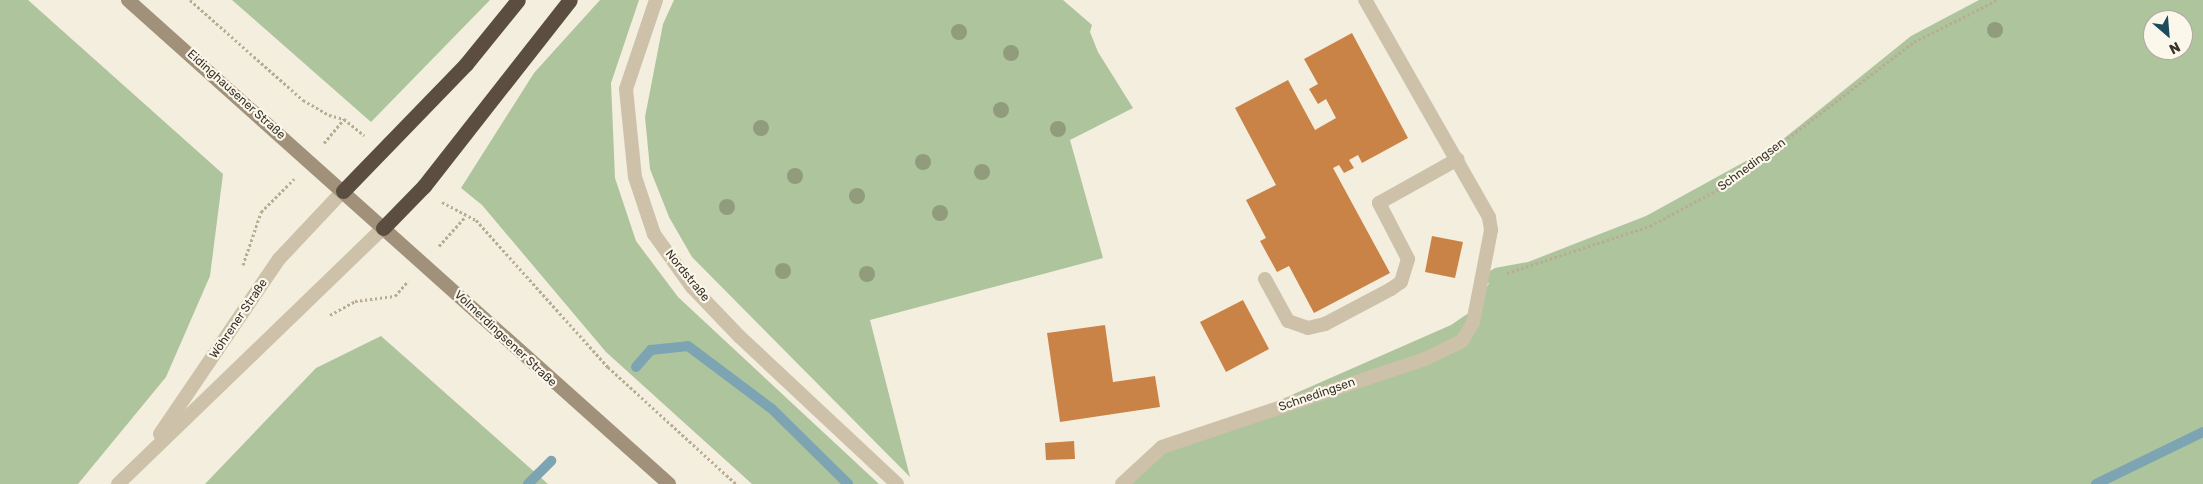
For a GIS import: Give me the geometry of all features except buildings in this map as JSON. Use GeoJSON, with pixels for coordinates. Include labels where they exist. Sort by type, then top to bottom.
{"type":"FeatureCollection","features":[{"type":"Feature","properties":{"kind":"highway"},"geometry":{"type":"LineString","coordinates":[[343,191],[466,64],[518,0]]}},
{"type":"Feature","properties":{"kind":"highway"},"geometry":{"type":"LineString","coordinates":[[383,228],[424,186],[570,0]]}},
{"type":"Feature","properties":{"kind":"main road","name":"Eidinghausener Straße"},"geometry":{"type":"LineString","coordinates":[[128,0],[343,191]]}},
{"type":"Feature","properties":{"kind":"main road","name":"Volmerdingsener Straße"},"geometry":{"type":"LineString","coordinates":[[343,191],[669,484]]}},
{"type":"Feature","properties":{"kind":"street","name":"Nordstraße"},"geometry":{"type":"LineString","coordinates":[[656,0],[626,88],[635,177],[654,234],[692,287],[733,330],[897,484]]}},
{"type":"Feature","properties":{"kind":"street","name":"Schnedingsen"},"geometry":{"type":"LineString","coordinates":[[1122,484],[1162,447],[1425,359],[1462,341],[1473,323],[1491,230],[1489,217],[1458,159],[1365,0]]}},
{"type":"Feature","properties":{"kind":"street"},"geometry":{"type":"LineString","coordinates":[[1265,279],[1288,321],[1308,328],[1325,324],[1391,290],[1401,282],[1408,259],[1379,203],[1458,159]]}},
{"type":"Feature","properties":{"kind":"street","name":"Wöhrener Straße"},"geometry":{"type":"LineString","coordinates":[[145,455],[279,259],[343,191]]}},
{"type":"Feature","properties":{"kind":"street","name":"Wöhrener Straße"},"geometry":{"type":"LineString","coordinates":[[118,484],[145,455],[383,228]]}},
{"type":"Feature","properties":{"kind":"path"},"geometry":{"type":"LineString","coordinates":[[190,0],[303,100],[329,115],[344,119],[381,150]]}},
{"type":"Feature","properties":{"kind":"path","name":"Schnedingsen"},"geometry":{"type":"LineString","coordinates":[[1482,282],[1650,226],[1728,184],[1914,42],[1997,0]]}},
{"type":"Feature","properties":{"kind":"path"},"geometry":{"type":"LineString","coordinates":[[424,186],[450,209],[476,220],[608,367],[736,484]]}},
{"type":"Feature","properties":{"kind":"path"},"geometry":{"type":"LineString","coordinates":[[325,318],[355,301],[395,296],[466,216]]}},
{"type":"Feature","properties":{"kind":"green space"},"geometry":{"type":"Polygon","coordinates":[[[0,0],[28,0],[223,174],[210,276],[166,377],[78,484],[0,484],[0,0]]]}},
{"type":"Feature","properties":{"kind":"green space"},"geometry":{"type":"Polygon","coordinates":[[[232,0],[490,0],[371,122],[232,0]]]}},
{"type":"Feature","properties":{"kind":"green space"},"geometry":{"type":"Polygon","coordinates":[[[600,0],[639,0],[611,83],[615,178],[636,241],[678,297],[879,484],[752,484],[606,352],[482,205],[461,188],[534,73],[600,0]]]}},
{"type":"Feature","properties":{"kind":"green space"},"geometry":{"type":"Polygon","coordinates":[[[674,0],[1063,0],[1092,25],[1090,32],[1098,52],[1133,108],[1070,140],[1103,258],[870,320],[910,477],[692,257],[669,217],[650,169],[645,117],[663,24],[674,0]]]}},
{"type":"Feature","properties":{"kind":"green space"},"geometry":{"type":"Polygon","coordinates":[[[1979,0],[2203,0],[2203,484],[1117,484],[1162,452],[1451,325],[1476,308],[1489,283],[1477,279],[1495,268],[1528,262],[1646,216],[1777,144],[1911,36],[1979,0]]]}},
{"type":"Feature","properties":{"kind":"green space"},"geometry":{"type":"Polygon","coordinates":[[[381,336],[548,484],[205,484],[316,368],[381,336]]]}},
{"type":"Feature","properties":{"kind":"waterway"},"geometry":{"type":"LineString","coordinates":[[636,367],[651,350],[688,346],[772,409],[848,484]]}},
{"type":"Feature","properties":{"kind":"waterway"},"geometry":{"type":"LineString","coordinates":[[2096,484],[2203,432]]}},
{"type":"Feature","properties":{"kind":"waterway"},"geometry":{"type":"LineString","coordinates":[[528,484],[551,461]]}}]}
